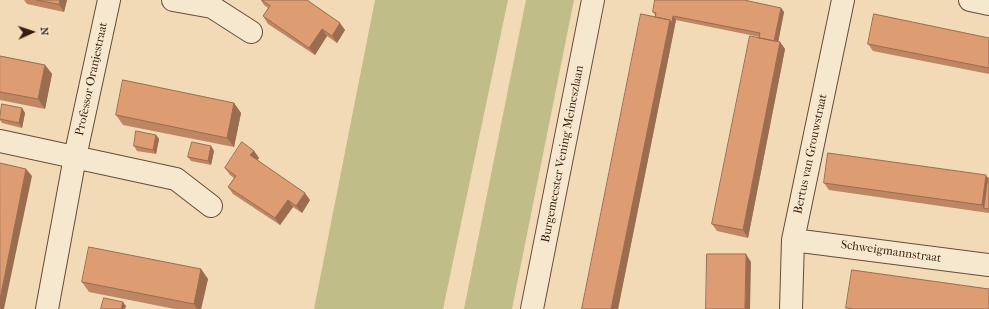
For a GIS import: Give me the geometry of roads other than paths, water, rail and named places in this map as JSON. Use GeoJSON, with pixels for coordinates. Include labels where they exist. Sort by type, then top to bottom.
{"type":"FeatureCollection","features":[{"type":"Feature","properties":{"kind":"street","name":"Professor Oranjestraat"},"geometry":{"type":"LineString","coordinates":[[47,309],[75,158],[108,0]]}},
{"type":"Feature","properties":{"kind":"street"},"geometry":{"type":"LineString","coordinates":[[173,0],[212,7],[250,32]]}},
{"type":"Feature","properties":{"kind":"street","name":"Burgemeester Vening Meineszlaan"},"geometry":{"type":"LineString","coordinates":[[532,309],[593,0]]}},
{"type":"Feature","properties":{"kind":"street","name":"Bertus van Grouwstraat"},"geometry":{"type":"LineString","coordinates":[[791,309],[793,240],[843,0]]}},
{"type":"Feature","properties":{"kind":"street"},"geometry":{"type":"LineString","coordinates":[[970,0],[989,4]]}},
{"type":"Feature","properties":{"kind":"street"},"geometry":{"type":"LineString","coordinates":[[0,142],[176,180],[212,206]]}},
{"type":"Feature","properties":{"kind":"street","name":"Schweigmannstraat"},"geometry":{"type":"LineString","coordinates":[[793,240],[989,265]]}}]}
